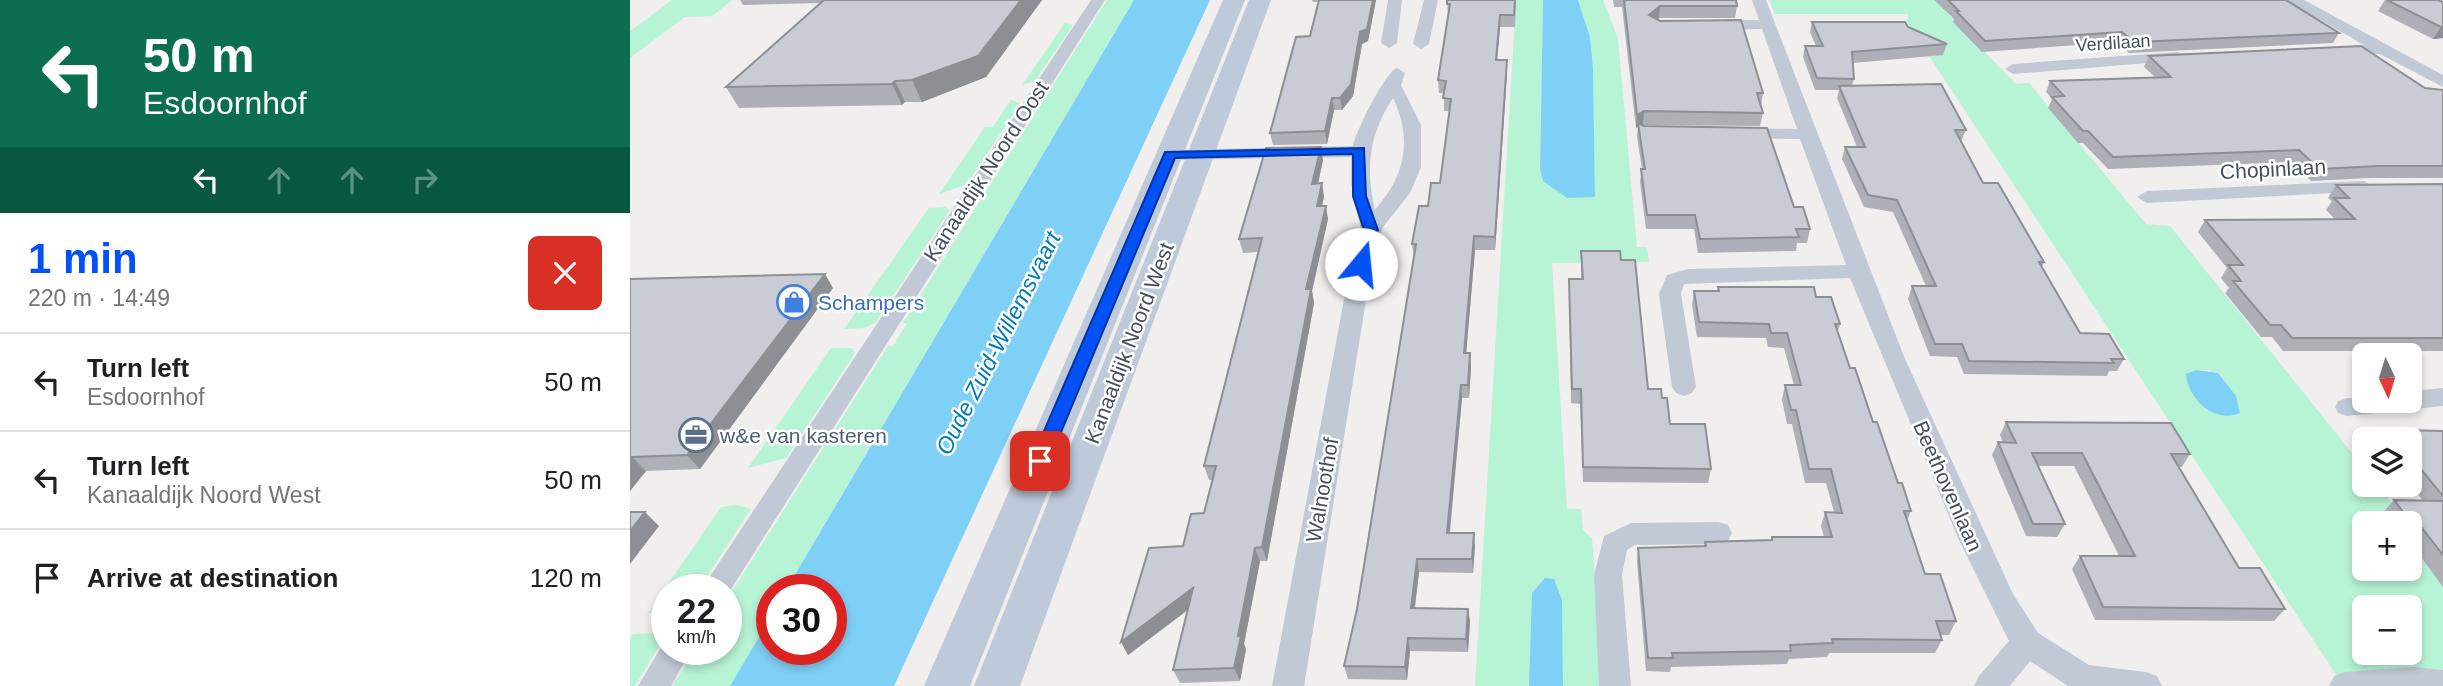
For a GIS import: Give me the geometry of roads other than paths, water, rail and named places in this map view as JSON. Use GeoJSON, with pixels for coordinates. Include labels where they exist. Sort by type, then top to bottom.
{"type":"FeatureCollection","features":[{"type":"Feature","properties":{"kind":"main road","name":"Kanaaldijk Noord West"},"geometry":{"type":"LineString","coordinates":[[997,686],[1186,154],[1234,0]]}},
{"type":"Feature","properties":{"kind":"main road","name":"Kanaaldijk Noord West"},"geometry":{"type":"LineString","coordinates":[[947,686],[1186,154],[1259,0]]}},
{"type":"Feature","properties":{"kind":"street","name":"Kanaaldijk Noord Oost"},"geometry":{"type":"LineString","coordinates":[[725,574],[1098,0]]}},
{"type":"Feature","properties":{"kind":"street"},"geometry":{"type":"LineString","coordinates":[[1389,43],[1395,0]]}},
{"type":"Feature","properties":{"kind":"street"},"geometry":{"type":"LineString","coordinates":[[1421,44],[1431,0]]}},
{"type":"Feature","properties":{"kind":"street","name":"Beethovenlaan"},"geometry":{"type":"LineString","coordinates":[[1759,0],[1857,271],[1914,411],[2003,608],[2027,643]]}},
{"type":"Feature","properties":{"kind":"street"},"geometry":{"type":"LineString","coordinates":[[2293,0],[2443,82]]}},
{"type":"Feature","properties":{"kind":"street"},"geometry":{"type":"LineString","coordinates":[[1700,25],[1768,24]]}},
{"type":"Feature","properties":{"kind":"street"},"geometry":{"type":"LineString","coordinates":[[2316,51],[2384,49]]}},
{"type":"Feature","properties":{"kind":"street","name":"Verdilaan"},"geometry":{"type":"LineString","coordinates":[[2013,69],[2195,56]]}},
{"type":"Feature","properties":{"kind":"street"},"geometry":{"type":"LineString","coordinates":[[1361,264],[1371,230],[1401,191],[1410,169],[1415,128],[1396,79],[1368,125],[1359,150],[1359,196],[1371,230]]}},
{"type":"Feature","properties":{"kind":"street"},"geometry":{"type":"LineString","coordinates":[[1726,133],[1809,134]]}},
{"type":"Feature","properties":{"kind":"street"},"geometry":{"type":"LineString","coordinates":[[1186,154],[1359,150]]}},
{"type":"Feature","properties":{"kind":"street","name":"Chopinlaan"},"geometry":{"type":"LineString","coordinates":[[2147,197],[2383,187]]}},
{"type":"Feature","properties":{"kind":"street"},"geometry":{"type":"LineString","coordinates":[[1684,387],[1670,294],[1675,279],[1688,276],[1857,271]]}},
{"type":"Feature","properties":{"kind":"street","name":"Walnoothof"},"geometry":{"type":"LineString","coordinates":[[1288,686],[1356,293]]}},
{"type":"Feature","properties":{"kind":"street"},"geometry":{"type":"LineString","coordinates":[[2422,399],[2443,397]]}},
{"type":"Feature","properties":{"kind":"street"},"geometry":{"type":"LineString","coordinates":[[2347,407],[2352,407]]}},
{"type":"Feature","properties":{"kind":"street"},"geometry":{"type":"LineString","coordinates":[[1615,686],[1608,575],[1614,544],[1631,534],[1718,533]]}},
{"type":"Feature","properties":{"kind":"street"},"geometry":{"type":"LineString","coordinates":[[1990,686],[2027,643],[2084,679],[2146,686]]}},
{"type":"Feature","properties":{"kind":"street"},"geometry":{"type":"LineString","coordinates":[[654,686],[667,665]]}},
{"type":"Feature","properties":{"kind":"street"},"geometry":{"type":"LineString","coordinates":[[2345,686],[2425,684]]}},
{"type":"Feature","properties":{"kind":"water","name":"Oude Zuid-Willemsvaart"},"geometry":{"type":"Polygon","coordinates":[[[1134,0],[1210,0],[894,686],[730,686],[756,642],[756,665],[847,665],[847,574],[795,574],[1134,0]]]}},
{"type":"Feature","properties":{"kind":"water"},"geometry":{"type":"Polygon","coordinates":[[[1543,0],[1578,0],[1590,37],[1595,197],[1567,198],[1543,181],[1540,170],[1543,0]]]}},
{"type":"Feature","properties":{"kind":"water"},"geometry":{"type":"Polygon","coordinates":[[[2196,370],[2218,373],[2236,396],[2240,413],[2221,415],[2204,407],[2192,392],[2186,374],[2196,370]]]}},
{"type":"Feature","properties":{"kind":"water"},"geometry":{"type":"Polygon","coordinates":[[[1545,578],[1554,579],[1562,600],[1563,686],[1529,686],[1532,593],[1545,578]]]}},
{"type":"Feature","properties":{"kind":"place","name":"Schampers"},"geometry":{"type":"Point","coordinates":[794,302]}},
{"type":"Feature","properties":{"kind":"place","name":"w&e van kasteren"},"geometry":{"type":"Point","coordinates":[696,435]}}]}
